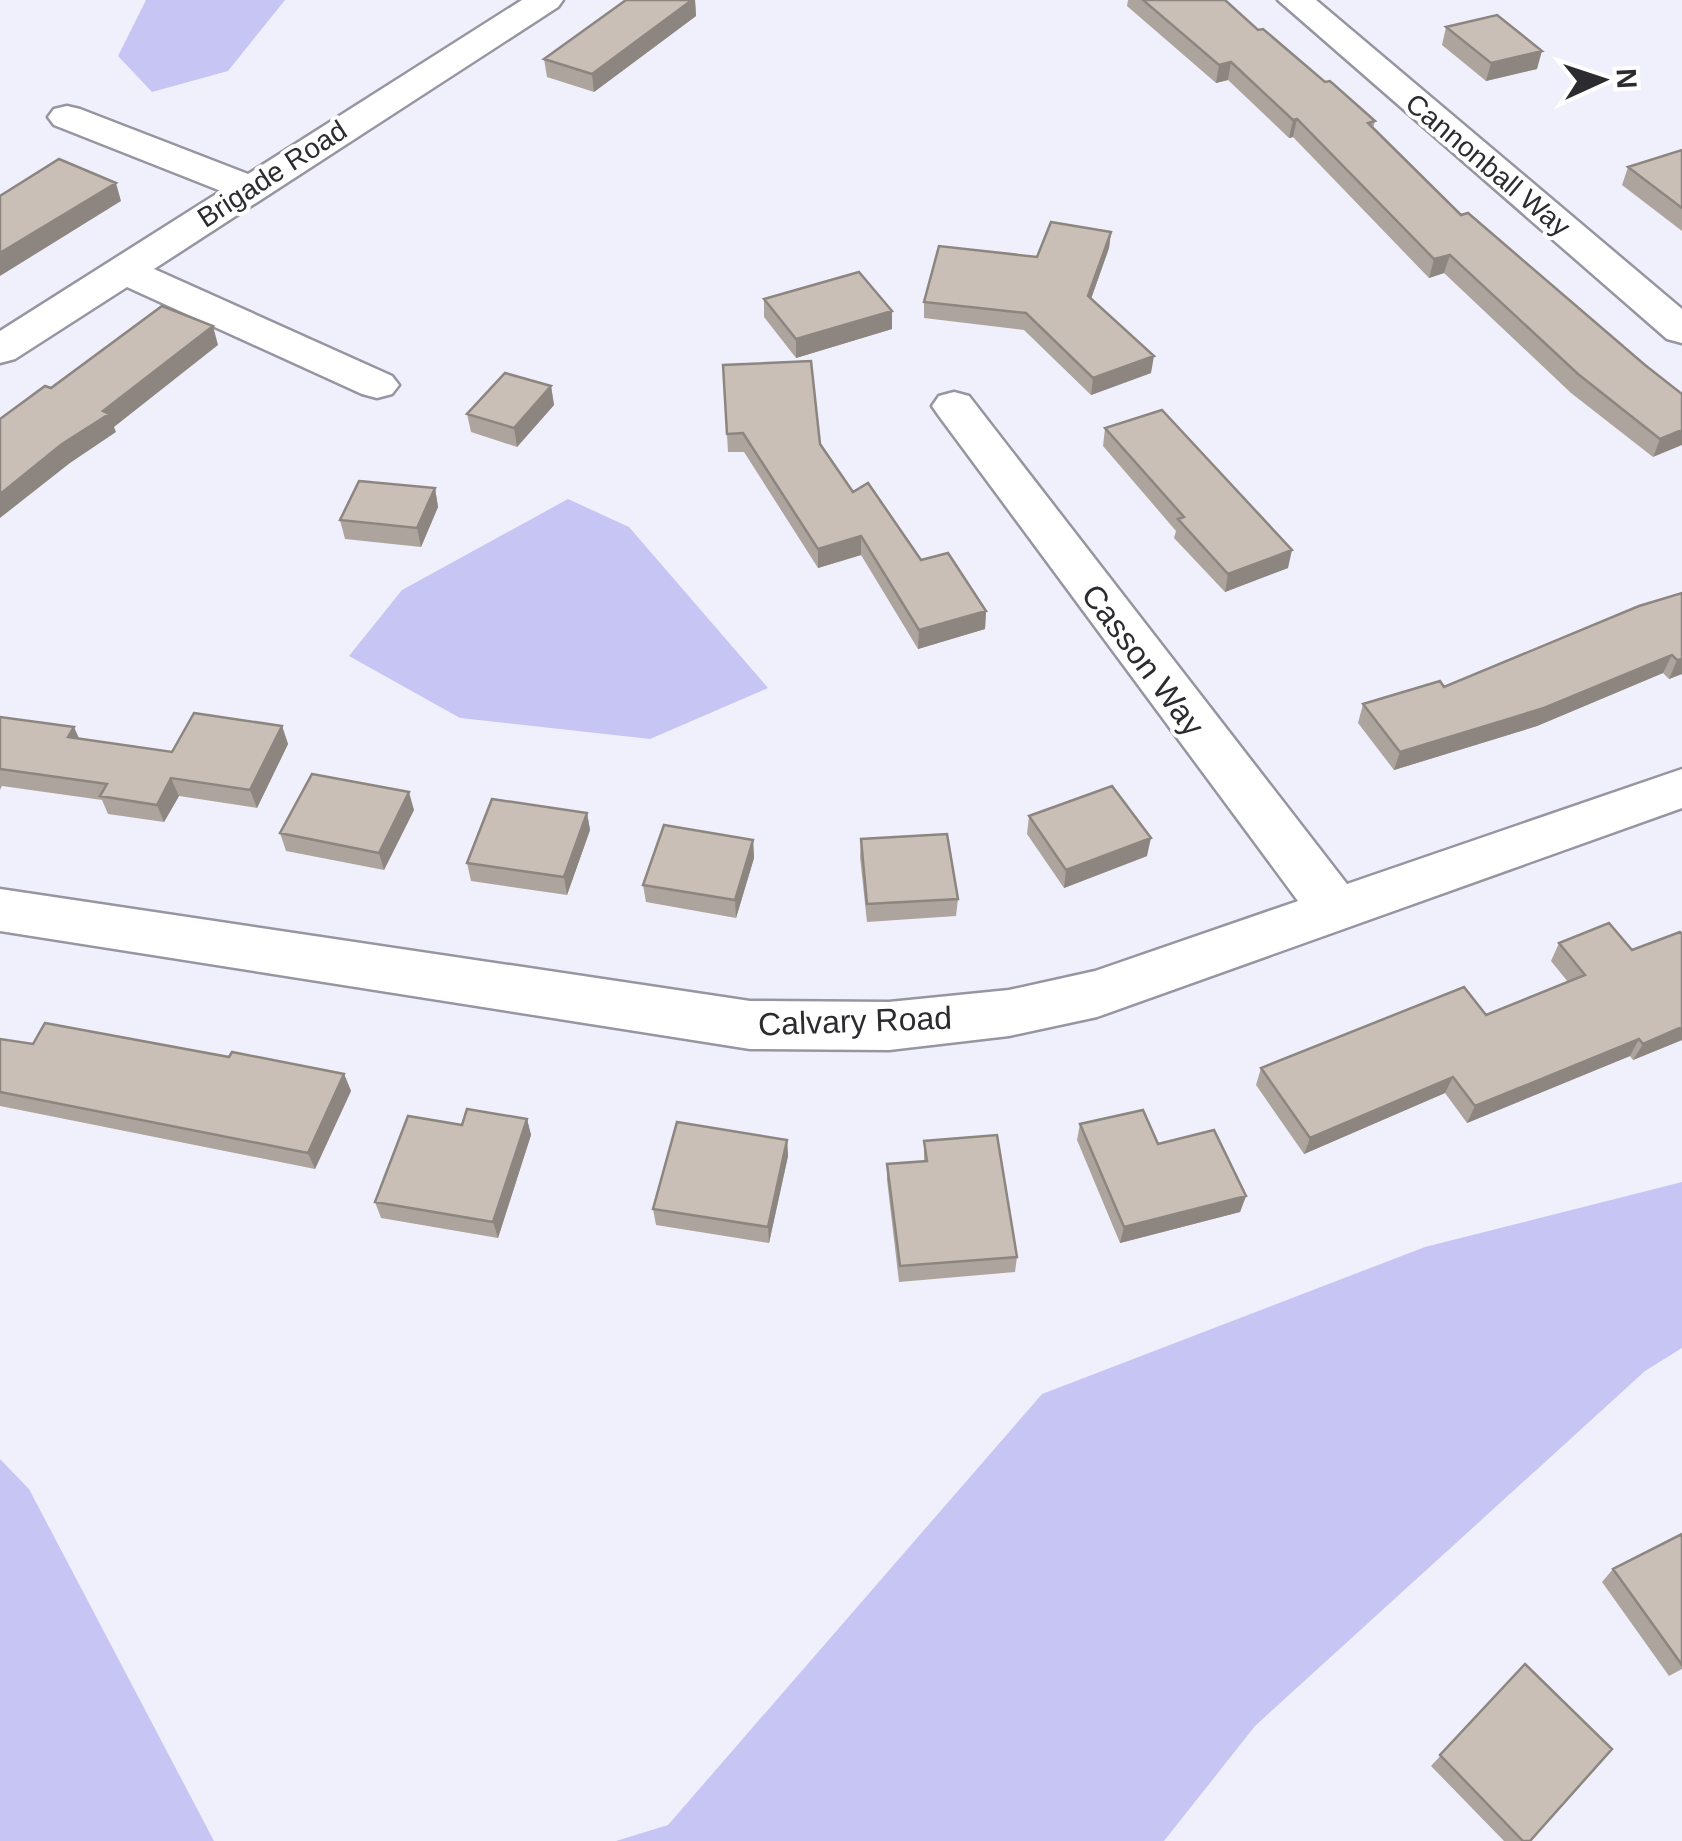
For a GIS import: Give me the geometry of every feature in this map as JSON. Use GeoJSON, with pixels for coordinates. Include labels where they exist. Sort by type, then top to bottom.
{"type":"FeatureCollection","features":[{"type":"Feature","properties":{"kind":"street","name":"Brigade Road"},"geometry":{"type":"LineString","coordinates":[[0,350],[546,0]]}},
{"type":"Feature","properties":{"kind":"street","name":"Cannonball Way"},"geometry":{"type":"LineString","coordinates":[[1295,0],[1682,330]]}},
{"type":"Feature","properties":{"kind":"street"},"geometry":{"type":"LineString","coordinates":[[66,117],[248,188]]}},
{"type":"Feature","properties":{"kind":"street"},"geometry":{"type":"LineString","coordinates":[[123,270],[376,385]]}},
{"type":"Feature","properties":{"kind":"street","name":"Casson Way"},"geometry":{"type":"LineString","coordinates":[[954,406],[1336,910]]}},
{"type":"Feature","properties":{"kind":"street","name":"Calvary Road"},"geometry":{"type":"LineString","coordinates":[[0,910],[750,1025],[889,1026],[1008,1013],[1097,994],[1682,788]]}},
{"type":"Feature","properties":{"kind":"shaded area"},"geometry":{"type":"Polygon","coordinates":[[[146,0],[285,0],[228,71],[152,92],[118,56],[146,0]]]}},
{"type":"Feature","properties":{"kind":"shaded area"},"geometry":{"type":"Polygon","coordinates":[[[568,499],[629,527],[768,688],[650,739],[460,718],[349,656],[402,590],[568,499]]]}},
{"type":"Feature","properties":{"kind":"shaded area"},"geometry":{"type":"Polygon","coordinates":[[[1682,1182],[1682,1348],[1645,1371],[1255,1726],[1164,1841],[616,1841],[668,1825],[1042,1394],[1425,1247],[1682,1182]]]}},
{"type":"Feature","properties":{"kind":"shaded area"},"geometry":{"type":"Polygon","coordinates":[[[0,1459],[29,1489],[214,1841],[0,1841],[0,1459]]]}},
{"type":"Feature","properties":{"kind":"building"},"geometry":{"type":"Polygon","coordinates":[[[626,0],[692,0],[592,74],[544,59],[626,0]]]}},
{"type":"Feature","properties":{"kind":"building"},"geometry":{"type":"Polygon","coordinates":[[[1143,0],[1225,0],[1325,82],[1330,81],[1375,121],[1368,123],[1461,215],[1468,213],[1682,394],[1682,430],[1660,439],[1578,374],[1450,255],[1434,259],[1297,119],[1293,120],[1231,62],[1219,65],[1143,0]]]}},
{"type":"Feature","properties":{"kind":"building"},"geometry":{"type":"Polygon","coordinates":[[[1497,15],[1542,51],[1491,63],[1446,27],[1497,15]]]}},
{"type":"Feature","properties":{"kind":"building"},"geometry":{"type":"Polygon","coordinates":[[[1682,150],[1682,208],[1628,167],[1682,150]]]}},
{"type":"Feature","properties":{"kind":"building"},"geometry":{"type":"Polygon","coordinates":[[[59,159],[116,183],[0,253],[0,196],[59,159]]]}},
{"type":"Feature","properties":{"kind":"building"},"geometry":{"type":"Polygon","coordinates":[[[1051,222],[1111,232],[1088,296],[1154,356],[1093,378],[1026,313],[924,302],[939,246],[1037,257],[1051,222]]]}},
{"type":"Feature","properties":{"kind":"building"},"geometry":{"type":"Polygon","coordinates":[[[859,272],[892,311],[796,339],[764,299],[859,272]]]}},
{"type":"Feature","properties":{"kind":"building"},"geometry":{"type":"Polygon","coordinates":[[[162,306],[213,326],[103,411],[109,414],[62,444],[0,494],[0,419],[45,386],[51,388],[162,306]]]}},
{"type":"Feature","properties":{"kind":"building"},"geometry":{"type":"Polygon","coordinates":[[[811,361],[820,444],[853,492],[868,483],[921,560],[948,553],[986,611],[919,630],[861,536],[818,549],[743,433],[727,434],[723,365],[811,361]]]}},
{"type":"Feature","properties":{"kind":"building"},"geometry":{"type":"Polygon","coordinates":[[[505,373],[551,386],[514,428],[467,414],[505,373]]]}},
{"type":"Feature","properties":{"kind":"building"},"geometry":{"type":"Polygon","coordinates":[[[1162,410],[1292,550],[1228,574],[1178,519],[1184,517],[1105,428],[1162,410]]]}},
{"type":"Feature","properties":{"kind":"building"},"geometry":{"type":"Polygon","coordinates":[[[359,481],[435,488],[417,528],[340,520],[359,481]]]}},
{"type":"Feature","properties":{"kind":"building"},"geometry":{"type":"Polygon","coordinates":[[[1682,593],[1682,659],[1672,655],[1544,708],[1400,752],[1363,704],[1440,681],[1444,687],[1639,606],[1682,593]]]}},
{"type":"Feature","properties":{"kind":"building"},"geometry":{"type":"Polygon","coordinates":[[[194,713],[282,726],[250,790],[171,778],[157,805],[100,796],[107,784],[0,769],[0,717],[74,727],[68,737],[172,752],[194,713]]]}},
{"type":"Feature","properties":{"kind":"building"},"geometry":{"type":"Polygon","coordinates":[[[312,774],[409,792],[379,853],[280,833],[312,774]]]}},
{"type":"Feature","properties":{"kind":"building"},"geometry":{"type":"Polygon","coordinates":[[[1112,786],[1151,838],[1066,870],[1029,816],[1112,786]]]}},
{"type":"Feature","properties":{"kind":"building"},"geometry":{"type":"Polygon","coordinates":[[[492,799],[587,813],[564,877],[467,863],[492,799]]]}},
{"type":"Feature","properties":{"kind":"building"},"geometry":{"type":"Polygon","coordinates":[[[664,825],[753,840],[735,900],[643,885],[664,825]]]}},
{"type":"Feature","properties":{"kind":"building"},"geometry":{"type":"Polygon","coordinates":[[[947,834],[958,899],[867,904],[861,839],[947,834]]]}},
{"type":"Feature","properties":{"kind":"building"},"geometry":{"type":"Polygon","coordinates":[[[1609,923],[1632,950],[1682,934],[1682,1027],[1643,1044],[1639,1039],[1475,1106],[1453,1077],[1310,1138],[1261,1068],[1464,987],[1486,1015],[1585,975],[1559,943],[1609,923]]]}},
{"type":"Feature","properties":{"kind":"building"},"geometry":{"type":"Polygon","coordinates":[[[45,1023],[344,1074],[308,1153],[0,1092],[0,1039],[33,1044],[45,1023]]]}},
{"type":"Feature","properties":{"kind":"building"},"geometry":{"type":"Polygon","coordinates":[[[467,1109],[527,1119],[493,1222],[375,1202],[408,1116],[462,1125],[467,1109]]]}},
{"type":"Feature","properties":{"kind":"building"},"geometry":{"type":"Polygon","coordinates":[[[1143,1110],[1158,1144],[1214,1130],[1246,1196],[1124,1227],[1080,1124],[1143,1110]]]}},
{"type":"Feature","properties":{"kind":"building"},"geometry":{"type":"Polygon","coordinates":[[[677,1122],[787,1140],[768,1227],[653,1209],[677,1122]]]}},
{"type":"Feature","properties":{"kind":"building"},"geometry":{"type":"Polygon","coordinates":[[[997,1135],[1017,1257],[900,1266],[887,1164],[927,1161],[924,1141],[997,1135]]]}},
{"type":"Feature","properties":{"kind":"building"},"geometry":{"type":"Polygon","coordinates":[[[1682,1534],[1682,1665],[1613,1569],[1682,1534]]]}},
{"type":"Feature","properties":{"kind":"building"},"geometry":{"type":"Polygon","coordinates":[[[1525,1664],[1612,1749],[1530,1841],[1523,1841],[1440,1755],[1525,1664]]]}}]}
